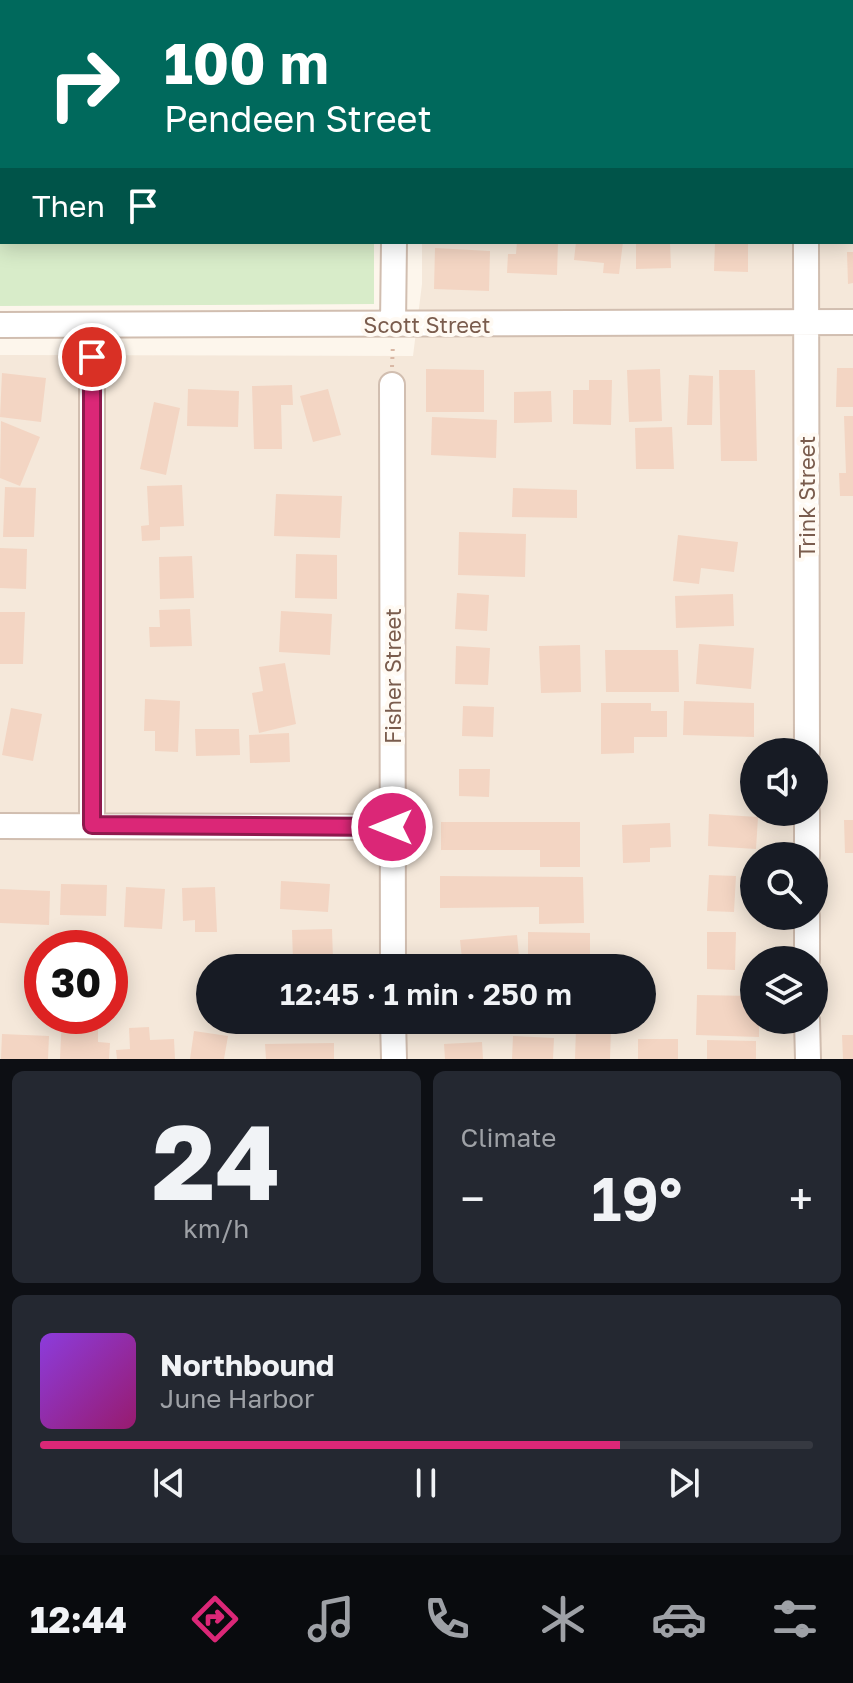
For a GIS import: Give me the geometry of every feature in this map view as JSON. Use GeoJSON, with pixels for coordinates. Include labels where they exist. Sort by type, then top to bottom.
{"type":"FeatureCollection","features":[{"type":"Feature","properties":{"kind":"street"},"geometry":{"type":"LineString","coordinates":[[393,324],[394,244]]}},
{"type":"Feature","properties":{"kind":"street","name":"Trink Street"},"geometry":{"type":"LineString","coordinates":[[806,244],[807,738]]}},
{"type":"Feature","properties":{"kind":"street","name":"Scott Street"},"geometry":{"type":"LineString","coordinates":[[0,325],[853,322]]}},
{"type":"Feature","properties":{"kind":"street"},"geometry":{"type":"LineString","coordinates":[[92,326],[92,825]]}},
{"type":"Feature","properties":{"kind":"street","name":"Fisher Street"},"geometry":{"type":"LineString","coordinates":[[392,385],[393,954]]}},
{"type":"Feature","properties":{"kind":"street"},"geometry":{"type":"LineString","coordinates":[[0,826],[392,827]]}},
{"type":"Feature","properties":{"kind":"street"},"geometry":{"type":"LineString","coordinates":[[393,1034],[394,1059]]}},
{"type":"Feature","properties":{"kind":"street"},"geometry":{"type":"LineString","coordinates":[[807,1034],[808,1059]]}},
{"type":"Feature","properties":{"kind":"path"},"geometry":{"type":"LineString","coordinates":[[392,385],[393,324]]}},
{"type":"Feature","properties":{"kind":"shaded area"},"geometry":{"type":"Polygon","coordinates":[[[422,244],[853,244],[853,1059],[0,1059],[0,355],[413,356],[422,284],[422,244]]]}},
{"type":"Feature","properties":{"kind":"green space"},"geometry":{"type":"Polygon","coordinates":[[[0,244],[374,244],[374,304],[0,306],[0,244]]]}},
{"type":"Feature","properties":{"kind":"building"},"geometry":{"type":"Polygon","coordinates":[[[517,244],[558,244],[557,275],[507,273],[508,254],[516,254],[517,244]]]}},
{"type":"Feature","properties":{"kind":"building"},"geometry":{"type":"Polygon","coordinates":[[[576,244],[623,244],[619,274],[603,273],[604,263],[574,260],[576,244]]]}},
{"type":"Feature","properties":{"kind":"building"},"geometry":{"type":"Polygon","coordinates":[[[636,244],[670,244],[671,268],[636,269],[636,244]]]}},
{"type":"Feature","properties":{"kind":"building"},"geometry":{"type":"Polygon","coordinates":[[[715,244],[748,244],[748,272],[714,271],[715,244]]]}},
{"type":"Feature","properties":{"kind":"building"},"geometry":{"type":"Polygon","coordinates":[[[435,248],[490,251],[489,291],[434,289],[435,248]]]}},
{"type":"Feature","properties":{"kind":"building"},"geometry":{"type":"Polygon","coordinates":[[[847,252],[853,252],[853,283],[848,284],[847,252]]]}},
{"type":"Feature","properties":{"kind":"building"},"geometry":{"type":"Polygon","coordinates":[[[837,368],[853,368],[853,407],[836,407],[837,368]]]}},
{"type":"Feature","properties":{"kind":"building"},"geometry":{"type":"Polygon","coordinates":[[[426,369],[484,370],[484,412],[426,412],[426,369]]]}},
{"type":"Feature","properties":{"kind":"building"},"geometry":{"type":"Polygon","coordinates":[[[660,369],[662,421],[629,422],[627,370],[660,369]]]}},
{"type":"Feature","properties":{"kind":"building"},"geometry":{"type":"Polygon","coordinates":[[[719,370],[755,370],[757,461],[721,461],[719,370]]]}},
{"type":"Feature","properties":{"kind":"building"},"geometry":{"type":"Polygon","coordinates":[[[2,373],[46,378],[41,422],[0,417],[2,373]]]}},
{"type":"Feature","properties":{"kind":"building"},"geometry":{"type":"Polygon","coordinates":[[[689,375],[713,376],[712,425],[687,425],[689,375]]]}},
{"type":"Feature","properties":{"kind":"building"},"geometry":{"type":"Polygon","coordinates":[[[589,380],[612,380],[611,425],[573,424],[573,390],[589,390],[589,380]]]}},
{"type":"Feature","properties":{"kind":"building"},"geometry":{"type":"Polygon","coordinates":[[[292,385],[293,405],[281,405],[282,449],[254,449],[252,386],[292,385]]]}},
{"type":"Feature","properties":{"kind":"building"},"geometry":{"type":"Polygon","coordinates":[[[188,389],[239,391],[238,427],[187,426],[188,389]]]}},
{"type":"Feature","properties":{"kind":"building"},"geometry":{"type":"Polygon","coordinates":[[[328,389],[341,435],[313,442],[300,396],[328,389]]]}},
{"type":"Feature","properties":{"kind":"building"},"geometry":{"type":"Polygon","coordinates":[[[551,391],[552,422],[514,423],[514,392],[551,391]]]}},
{"type":"Feature","properties":{"kind":"building"},"geometry":{"type":"Polygon","coordinates":[[[154,402],[180,408],[166,475],[140,469],[154,402]]]}},
{"type":"Feature","properties":{"kind":"building"},"geometry":{"type":"Polygon","coordinates":[[[844,416],[853,416],[853,496],[840,496],[839,473],[846,473],[844,416]]]}},
{"type":"Feature","properties":{"kind":"building"},"geometry":{"type":"Polygon","coordinates":[[[432,417],[497,420],[496,458],[431,455],[432,417]]]}},
{"type":"Feature","properties":{"kind":"building"},"geometry":{"type":"Polygon","coordinates":[[[1,421],[40,437],[20,486],[0,478],[1,421]]]}},
{"type":"Feature","properties":{"kind":"building"},"geometry":{"type":"Polygon","coordinates":[[[672,427],[674,469],[636,469],[635,428],[672,427]]]}},
{"type":"Feature","properties":{"kind":"building"},"geometry":{"type":"Polygon","coordinates":[[[182,485],[184,526],[160,527],[160,540],[142,541],[141,526],[149,525],[147,486],[182,485]]]}},
{"type":"Feature","properties":{"kind":"building"},"geometry":{"type":"Polygon","coordinates":[[[5,487],[36,488],[34,537],[3,537],[5,487]]]}},
{"type":"Feature","properties":{"kind":"building"},"geometry":{"type":"Polygon","coordinates":[[[513,488],[577,490],[577,518],[512,517],[513,488]]]}},
{"type":"Feature","properties":{"kind":"building"},"geometry":{"type":"Polygon","coordinates":[[[276,494],[342,496],[340,538],[274,536],[276,494]]]}},
{"type":"Feature","properties":{"kind":"building"},"geometry":{"type":"Polygon","coordinates":[[[459,532],[526,534],[525,577],[458,575],[459,532]]]}},
{"type":"Feature","properties":{"kind":"building"},"geometry":{"type":"Polygon","coordinates":[[[678,535],[738,542],[734,572],[701,568],[699,584],[673,581],[678,535]]]}},
{"type":"Feature","properties":{"kind":"building"},"geometry":{"type":"Polygon","coordinates":[[[0,548],[27,549],[26,589],[0,588],[0,548]]]}},
{"type":"Feature","properties":{"kind":"building"},"geometry":{"type":"Polygon","coordinates":[[[296,554],[337,555],[337,599],[295,598],[296,554]]]}},
{"type":"Feature","properties":{"kind":"building"},"geometry":{"type":"Polygon","coordinates":[[[192,556],[194,598],[160,599],[159,557],[192,556]]]}},
{"type":"Feature","properties":{"kind":"building"},"geometry":{"type":"Polygon","coordinates":[[[457,593],[489,595],[487,631],[455,629],[457,593]]]}},
{"type":"Feature","properties":{"kind":"building"},"geometry":{"type":"Polygon","coordinates":[[[733,594],[734,626],[676,628],[675,596],[733,594]]]}},
{"type":"Feature","properties":{"kind":"building"},"geometry":{"type":"Polygon","coordinates":[[[190,609],[192,646],[150,647],[149,627],[160,627],[159,610],[190,609]]]}},
{"type":"Feature","properties":{"kind":"building"},"geometry":{"type":"Polygon","coordinates":[[[281,611],[332,614],[330,655],[279,652],[281,611]]]}},
{"type":"Feature","properties":{"kind":"building"},"geometry":{"type":"Polygon","coordinates":[[[0,612],[25,612],[23,664],[0,664],[0,612]]]}},
{"type":"Feature","properties":{"kind":"building"},"geometry":{"type":"Polygon","coordinates":[[[699,644],[754,648],[751,689],[696,684],[699,644]]]}},
{"type":"Feature","properties":{"kind":"building"},"geometry":{"type":"Polygon","coordinates":[[[580,645],[581,692],[541,693],[539,646],[580,645]]]}},
{"type":"Feature","properties":{"kind":"building"},"geometry":{"type":"Polygon","coordinates":[[[456,646],[490,648],[488,685],[455,684],[456,646]]]}},
{"type":"Feature","properties":{"kind":"building"},"geometry":{"type":"Polygon","coordinates":[[[605,650],[678,650],[679,692],[606,692],[605,650]]]}},
{"type":"Feature","properties":{"kind":"building"},"geometry":{"type":"Polygon","coordinates":[[[285,663],[296,724],[259,733],[252,693],[263,691],[259,667],[285,663]]]}},
{"type":"Feature","properties":{"kind":"building"},"geometry":{"type":"Polygon","coordinates":[[[145,699],[180,701],[178,752],[155,751],[155,731],[144,731],[145,699]]]}},
{"type":"Feature","properties":{"kind":"building"},"geometry":{"type":"Polygon","coordinates":[[[684,701],[754,703],[754,737],[683,735],[684,701]]]}},
{"type":"Feature","properties":{"kind":"building"},"geometry":{"type":"Polygon","coordinates":[[[601,703],[651,703],[651,711],[667,711],[667,737],[634,737],[634,753],[601,754],[601,703]]]}},
{"type":"Feature","properties":{"kind":"building"},"geometry":{"type":"Polygon","coordinates":[[[463,706],[494,707],[493,737],[462,736],[463,706]]]}},
{"type":"Feature","properties":{"kind":"building"},"geometry":{"type":"Polygon","coordinates":[[[11,708],[42,714],[33,761],[2,755],[11,708]]]}},
{"type":"Feature","properties":{"kind":"building"},"geometry":{"type":"Polygon","coordinates":[[[195,729],[239,729],[240,755],[196,756],[195,729]]]}},
{"type":"Feature","properties":{"kind":"building"},"geometry":{"type":"Polygon","coordinates":[[[289,733],[290,762],[250,763],[249,735],[289,733]]]}},
{"type":"Feature","properties":{"kind":"building"},"geometry":{"type":"Polygon","coordinates":[[[459,769],[490,769],[489,797],[459,796],[459,769]]]}},
{"type":"Feature","properties":{"kind":"building"},"geometry":{"type":"Polygon","coordinates":[[[709,814],[740,816],[740,826],[757,826],[756,842],[740,842],[740,848],[708,846],[709,814]]]}},
{"type":"Feature","properties":{"kind":"building"},"geometry":{"type":"Polygon","coordinates":[[[844,820],[853,820],[853,853],[845,853],[844,820]]]}},
{"type":"Feature","properties":{"kind":"building"},"geometry":{"type":"Polygon","coordinates":[[[441,822],[580,822],[580,867],[540,867],[540,850],[441,850],[441,822]]]}},
{"type":"Feature","properties":{"kind":"building"},"geometry":{"type":"Polygon","coordinates":[[[670,823],[671,847],[650,848],[650,862],[623,863],[622,825],[670,823]]]}},
{"type":"Feature","properties":{"kind":"building"},"geometry":{"type":"Polygon","coordinates":[[[709,875],[736,876],[734,912],[707,911],[709,875]]]}},
{"type":"Feature","properties":{"kind":"building"},"geometry":{"type":"Polygon","coordinates":[[[440,876],[583,877],[584,923],[539,924],[539,907],[440,908],[440,876]]]}},
{"type":"Feature","properties":{"kind":"building"},"geometry":{"type":"Polygon","coordinates":[[[281,881],[330,884],[328,912],[280,909],[281,881]]]}},
{"type":"Feature","properties":{"kind":"building"},"geometry":{"type":"Polygon","coordinates":[[[61,884],[107,885],[106,916],[60,915],[61,884]]]}},
{"type":"Feature","properties":{"kind":"building"},"geometry":{"type":"Polygon","coordinates":[[[126,887],[165,889],[162,929],[124,927],[126,887]]]}},
{"type":"Feature","properties":{"kind":"building"},"geometry":{"type":"Polygon","coordinates":[[[215,887],[217,932],[195,932],[195,920],[183,921],[182,888],[215,887]]]}},
{"type":"Feature","properties":{"kind":"building"},"geometry":{"type":"Polygon","coordinates":[[[0,889],[50,891],[49,925],[0,923],[0,889]]]}},
{"type":"Feature","properties":{"kind":"building"},"geometry":{"type":"Polygon","coordinates":[[[332,929],[333,954],[293,954],[292,930],[332,929]]]}},
{"type":"Feature","properties":{"kind":"building"},"geometry":{"type":"Polygon","coordinates":[[[528,932],[590,933],[590,954],[528,954],[528,932]]]}},
{"type":"Feature","properties":{"kind":"building"},"geometry":{"type":"Polygon","coordinates":[[[707,932],[736,932],[735,970],[707,969],[707,932]]]}},
{"type":"Feature","properties":{"kind":"building"},"geometry":{"type":"Polygon","coordinates":[[[517,935],[519,954],[462,954],[460,940],[517,935]]]}},
{"type":"Feature","properties":{"kind":"building"},"geometry":{"type":"Polygon","coordinates":[[[697,995],[740,996],[740,1034],[759,1034],[759,1037],[696,1035],[697,995]]]}},
{"type":"Feature","properties":{"kind":"building"},"geometry":{"type":"Polygon","coordinates":[[[149,1027],[150,1040],[174,1039],[175,1059],[117,1059],[116,1050],[130,1049],[129,1028],[149,1027]]]}},
{"type":"Feature","properties":{"kind":"building"},"geometry":{"type":"Polygon","coordinates":[[[194,1031],[196,1034],[228,1036],[224,1059],[190,1059],[194,1031]]]}},
{"type":"Feature","properties":{"kind":"building"},"geometry":{"type":"Polygon","coordinates":[[[2,1034],[49,1036],[48,1059],[1,1059],[2,1034]]]}},
{"type":"Feature","properties":{"kind":"building"},"geometry":{"type":"Polygon","coordinates":[[[61,1034],[98,1034],[98,1042],[110,1043],[109,1059],[60,1059],[61,1034]]]}},
{"type":"Feature","properties":{"kind":"building"},"geometry":{"type":"Polygon","coordinates":[[[576,1034],[611,1034],[610,1059],[575,1059],[576,1034]]]}},
{"type":"Feature","properties":{"kind":"building"},"geometry":{"type":"Polygon","coordinates":[[[842,1035],[853,1035],[853,1059],[843,1059],[842,1035]]]}},
{"type":"Feature","properties":{"kind":"building"},"geometry":{"type":"Polygon","coordinates":[[[513,1036],[554,1038],[553,1059],[512,1059],[513,1036]]]}},
{"type":"Feature","properties":{"kind":"building"},"geometry":{"type":"Polygon","coordinates":[[[638,1039],[678,1039],[678,1059],[638,1059],[638,1039]]]}},
{"type":"Feature","properties":{"kind":"building"},"geometry":{"type":"Polygon","coordinates":[[[707,1040],[756,1041],[756,1059],[707,1059],[707,1040]]]}},
{"type":"Feature","properties":{"kind":"building"},"geometry":{"type":"Polygon","coordinates":[[[482,1042],[483,1059],[445,1059],[444,1044],[482,1042]]]}},
{"type":"Feature","properties":{"kind":"building"},"geometry":{"type":"Polygon","coordinates":[[[334,1043],[334,1059],[266,1059],[265,1044],[334,1043]]]}},
{"type":"Feature","properties":{"kind":"route"},"geometry":{"type":"LineString","coordinates":[[92,357],[92,825],[392,827]]}}]}
